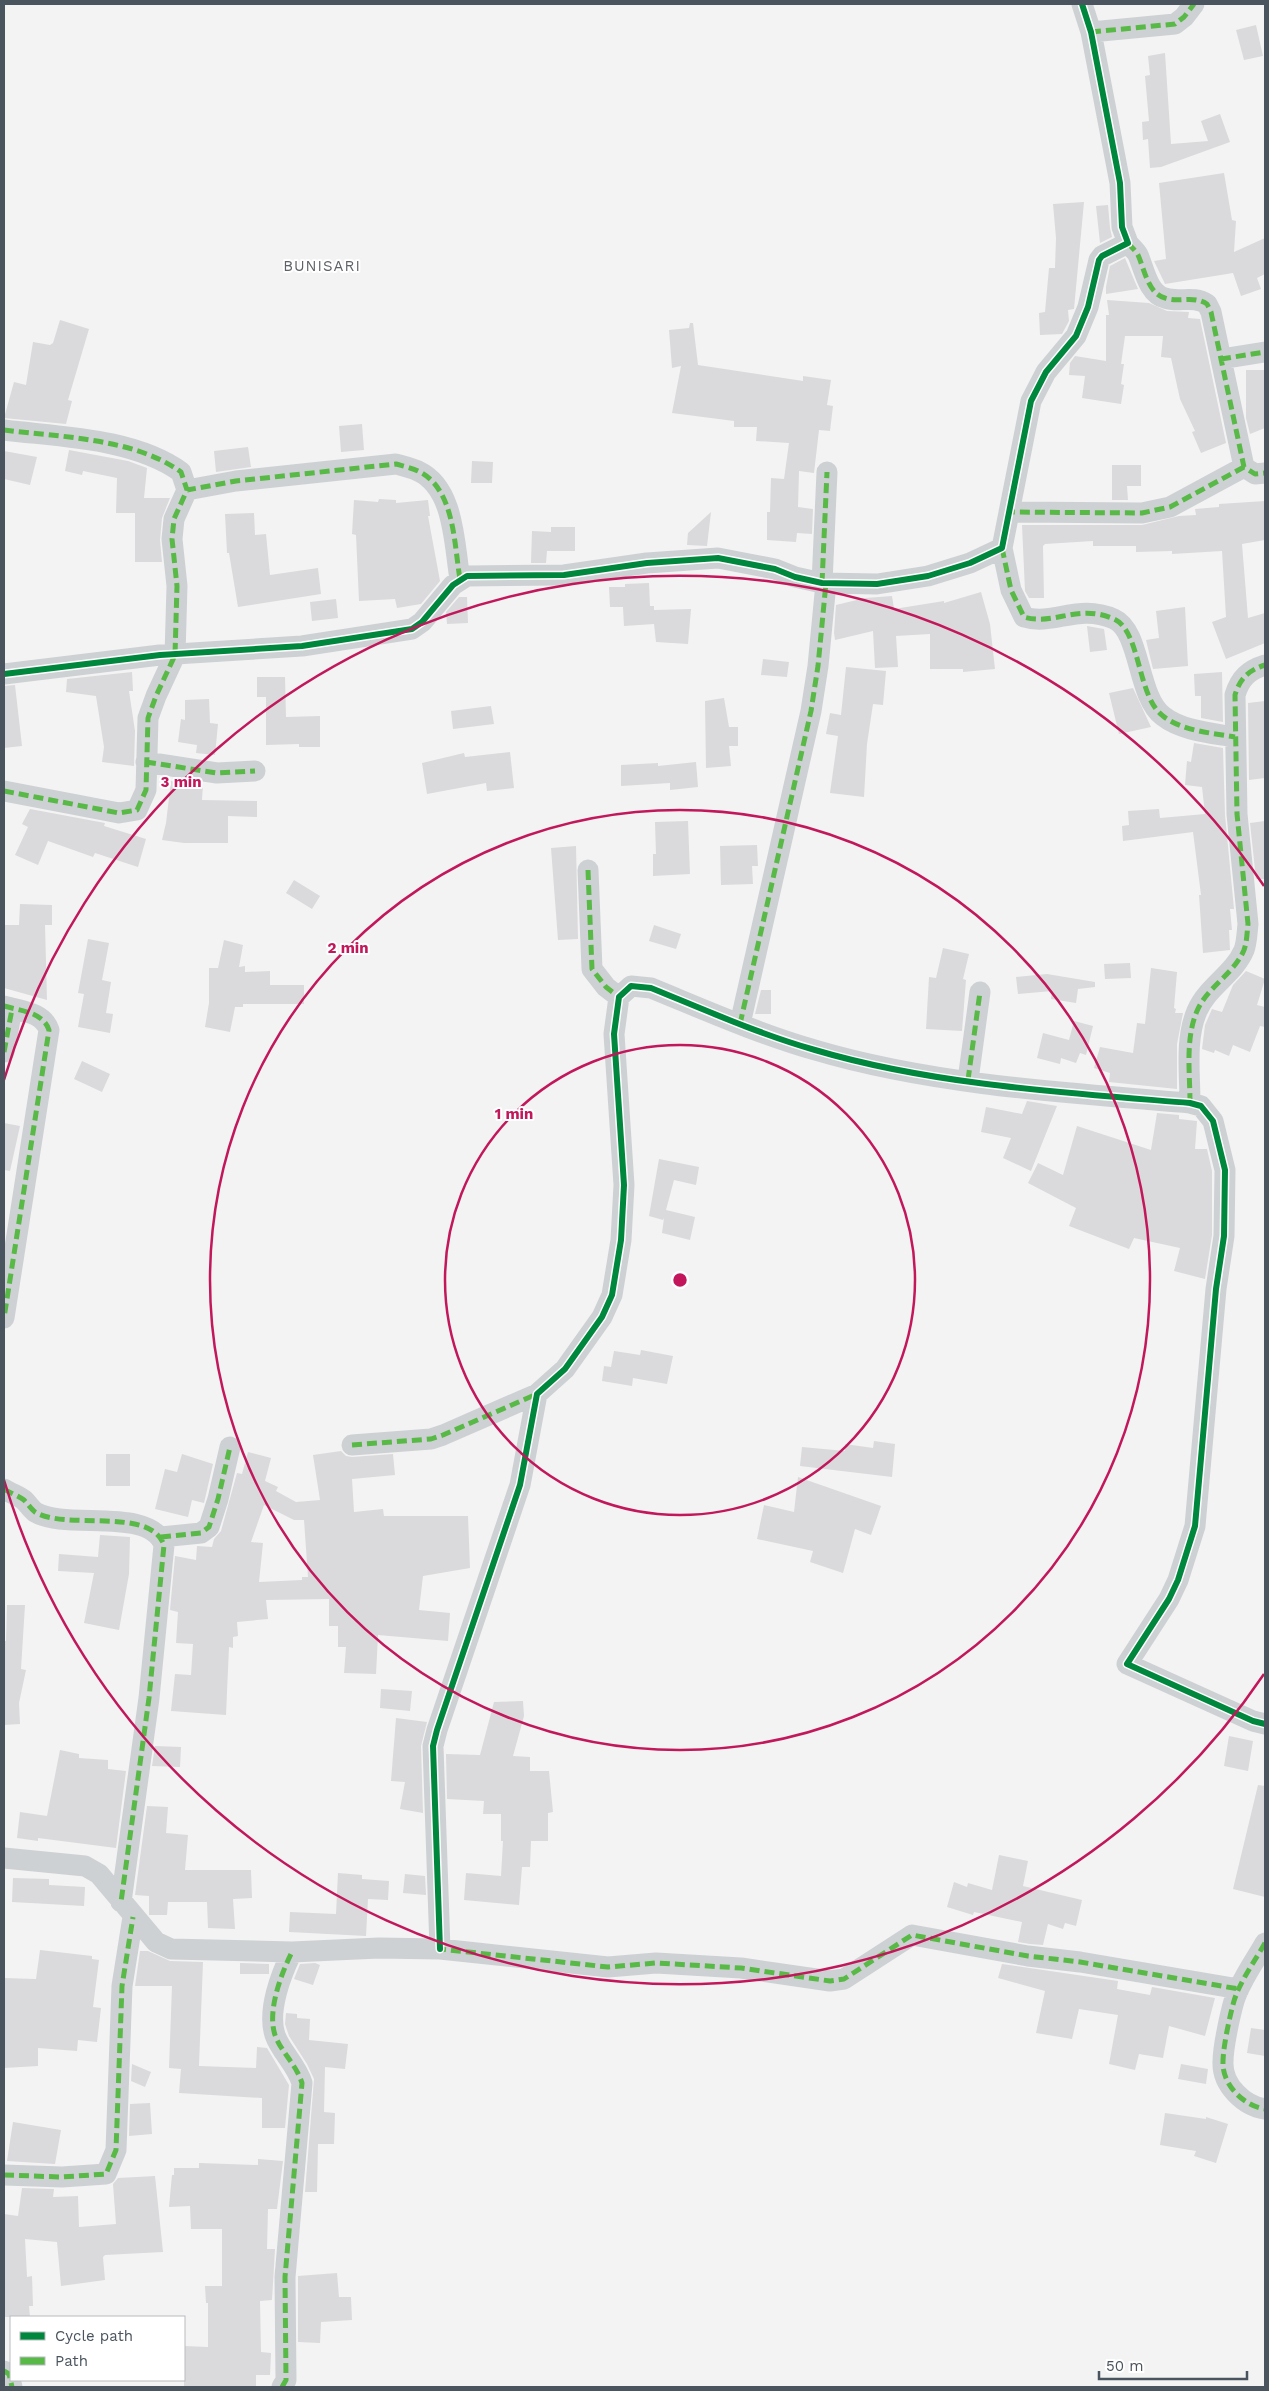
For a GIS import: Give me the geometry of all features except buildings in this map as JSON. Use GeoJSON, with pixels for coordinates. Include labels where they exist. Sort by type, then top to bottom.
{"type":"FeatureCollection","features":[{"type":"Feature","properties":{"kind":"street"},"geometry":{"type":"LineString","coordinates":[[1082,4],[1091,32],[1120,183],[1122,227],[1128,244],[1137,253],[1151,285],[1160,295],[1165,298],[1195,299],[1207,304],[1211,312],[1244,467],[1255,474],[1265,473]]}},
{"type":"Feature","properties":{"kind":"street"},"geometry":{"type":"LineString","coordinates":[[1091,32],[1175,24],[1184,17],[1194,4]]}},
{"type":"Feature","properties":{"kind":"street"},"geometry":{"type":"LineString","coordinates":[[1128,244],[1102,256],[1099,260],[1088,307],[1076,336],[1046,372],[1031,401],[1002,548],[1011,590],[1024,617],[1040,619],[1090,612],[1116,620],[1125,630],[1135,653],[1152,705],[1162,716],[1189,728],[1236,737]]}},
{"type":"Feature","properties":{"kind":"street"},"geometry":{"type":"LineString","coordinates":[[1221,359],[1265,352]]}},
{"type":"Feature","properties":{"kind":"street"},"geometry":{"type":"LineString","coordinates":[[4,430],[87,439],[155,455],[181,472],[187,490],[174,519],[173,532],[177,586],[175,654],[148,718],[146,790],[138,810],[119,813],[4,793]]}},
{"type":"Feature","properties":{"kind":"street"},"geometry":{"type":"LineString","coordinates":[[187,490],[236,481],[396,464],[420,472],[443,494],[460,579]]}},
{"type":"Feature","properties":{"kind":"street"},"geometry":{"type":"LineString","coordinates":[[1009,512],[1142,513],[1170,507],[1244,467]]}},
{"type":"Feature","properties":{"kind":"street"},"geometry":{"type":"LineString","coordinates":[[740,1024],[811,711],[818,666],[824,583],[827,472]]}},
{"type":"Feature","properties":{"kind":"street"},"geometry":{"type":"LineString","coordinates":[[4,674],[175,654],[302,646],[412,629],[422,622],[460,579],[467,576],[564,575],[648,563],[718,558],[775,569],[795,577],[824,583],[877,584],[928,576],[970,563],[1002,548]]}},
{"type":"Feature","properties":{"kind":"street"},"geometry":{"type":"LineString","coordinates":[[1190,1102],[1190,1042],[1197,1011],[1212,987],[1244,951],[1247,937],[1237,814],[1235,695],[1237,687],[1252,669],[1265,665]]}},
{"type":"Feature","properties":{"kind":"street"},"geometry":{"type":"LineString","coordinates":[[146,762],[217,773],[255,771]]}},
{"type":"Feature","properties":{"kind":"street"},"geometry":{"type":"LineString","coordinates":[[588,870],[592,969],[606,987],[619,997]]}},
{"type":"Feature","properties":{"kind":"street"},"geometry":{"type":"LineString","coordinates":[[352,1445],[430,1439],[444,1436],[537,1394],[565,1369],[602,1317],[612,1295],[621,1240],[624,1185],[614,1034],[619,997],[624,989],[631,986],[642,986],[740,1024],[815,1050],[884,1066],[968,1080],[1054,1091],[1190,1102],[1202,1106],[1213,1121],[1225,1170],[1224,1236],[1216,1288],[1196,1517],[1187,1553],[1169,1599],[1127,1664],[1253,1721],[1265,1724]]}},
{"type":"Feature","properties":{"kind":"street"},"geometry":{"type":"LineString","coordinates":[[968,1080],[980,992]]}},
{"type":"Feature","properties":{"kind":"street"},"geometry":{"type":"LineString","coordinates":[[4,1052],[8,1008],[37,1016],[46,1021],[49,1030],[4,1318]]}},
{"type":"Feature","properties":{"kind":"street"},"geometry":{"type":"LineString","coordinates":[[440,1948],[433,1746],[520,1485],[537,1394]]}},
{"type":"Feature","properties":{"kind":"street"},"geometry":{"type":"LineString","coordinates":[[161,1537],[201,1533],[209,1527],[218,1499],[230,1447]]}},
{"type":"Feature","properties":{"kind":"street"},"geometry":{"type":"LineString","coordinates":[[4,1489],[23,1499],[35,1512],[70,1521],[126,1522],[147,1528],[161,1537],[164,1545],[127,1909],[116,2150],[106,2174],[62,2177],[4,2175]]}},
{"type":"Feature","properties":{"kind":"street"},"geometry":{"type":"LineString","coordinates":[[4,1858],[85,1866],[99,1874],[156,1942],[171,1948],[292,1952],[379,1948],[440,1948],[608,1967],[656,1963],[733,1967],[830,1981],[844,1979],[912,1935],[1028,1956],[1080,1962],[1240,1989]]}},
{"type":"Feature","properties":{"kind":"street"},"geometry":{"type":"LineString","coordinates":[[1265,1943],[1234,2001],[1222,2063],[1226,2076],[1238,2097],[1252,2107],[1265,2109]]}},
{"type":"Feature","properties":{"kind":"street"},"geometry":{"type":"LineString","coordinates":[[282,2387],[286,2380],[285,2277],[302,2083],[299,2072],[276,2037],[273,2023],[280,1976],[292,1952]]}},
{"type":"Feature","properties":{"kind":"marked path"},"geometry":{"type":"LineString","coordinates":[[1091,32],[1175,24],[1184,17],[1194,4]]}},
{"type":"Feature","properties":{"kind":"marked path"},"geometry":{"type":"LineString","coordinates":[[1128,243],[1138,255],[1151,286],[1159,296],[1170,299],[1196,300],[1207,304],[1211,312],[1244,467],[1255,474],[1265,473]]}},
{"type":"Feature","properties":{"kind":"marked path"},"geometry":{"type":"LineString","coordinates":[[1221,359],[1265,352]]}},
{"type":"Feature","properties":{"kind":"marked path"},"geometry":{"type":"LineString","coordinates":[[4,430],[72,437],[141,452],[181,472],[187,490]]}},
{"type":"Feature","properties":{"kind":"marked path"},"geometry":{"type":"LineString","coordinates":[[4,791],[119,813],[137,810],[146,790],[148,718],[175,655],[177,586],[172,539],[174,519],[187,490],[236,481],[396,464],[410,468],[430,479],[439,490],[446,504],[454,534],[460,579]]}},
{"type":"Feature","properties":{"kind":"marked path"},"geometry":{"type":"LineString","coordinates":[[1008,516],[1009,512],[1142,513],[1170,507],[1244,467]]}},
{"type":"Feature","properties":{"kind":"marked path"},"geometry":{"type":"LineString","coordinates":[[822,583],[827,472]]}},
{"type":"Feature","properties":{"kind":"marked path"},"geometry":{"type":"LineString","coordinates":[[1002,548],[1011,590],[1024,617],[1046,619],[1089,613],[1114,619],[1123,626],[1129,637],[1135,650],[1148,695],[1163,716],[1188,728],[1235,737]]}},
{"type":"Feature","properties":{"kind":"marked path"},"geometry":{"type":"LineString","coordinates":[[740,1024],[811,711],[818,666],[826,583]]}},
{"type":"Feature","properties":{"kind":"marked path"},"geometry":{"type":"LineString","coordinates":[[1190,1103],[1189,1056],[1193,1022],[1201,1002],[1240,959],[1246,940],[1248,924],[1237,814],[1235,695],[1242,679],[1254,669],[1265,665]]}},
{"type":"Feature","properties":{"kind":"marked path"},"geometry":{"type":"LineString","coordinates":[[146,762],[217,773],[255,771]]}},
{"type":"Feature","properties":{"kind":"marked path"},"geometry":{"type":"LineString","coordinates":[[588,870],[592,969],[606,987],[619,997]]}},
{"type":"Feature","properties":{"kind":"marked path"},"geometry":{"type":"LineString","coordinates":[[968,1080],[980,992]]}},
{"type":"Feature","properties":{"kind":"marked path"},"geometry":{"type":"LineString","coordinates":[[4,1006],[37,1016],[42,1019],[49,1030],[4,1318]]}},
{"type":"Feature","properties":{"kind":"marked path"},"geometry":{"type":"LineString","coordinates":[[4,1052],[12,1009]]}},
{"type":"Feature","properties":{"kind":"marked path"},"geometry":{"type":"LineString","coordinates":[[352,1445],[431,1439],[537,1394]]}},
{"type":"Feature","properties":{"kind":"marked path"},"geometry":{"type":"LineString","coordinates":[[161,1537],[201,1533],[209,1527],[218,1499],[230,1447]]}},
{"type":"Feature","properties":{"kind":"marked path"},"geometry":{"type":"LineString","coordinates":[[4,1489],[20,1497],[35,1512],[49,1517],[66,1520],[125,1522],[142,1526],[156,1533],[164,1545],[149,1698],[121,1902]]}},
{"type":"Feature","properties":{"kind":"marked path"},"geometry":{"type":"LineString","coordinates":[[4,2175],[62,2177],[106,2174],[116,2150],[122,1986],[133,1917]]}},
{"type":"Feature","properties":{"kind":"marked path"},"geometry":{"type":"LineString","coordinates":[[440,1945],[440,1949],[608,1967],[656,1963],[741,1968],[830,1981],[844,1979],[912,1935],[1028,1956],[1080,1962],[1239,1989]]}},
{"type":"Feature","properties":{"kind":"marked path"},"geometry":{"type":"LineString","coordinates":[[1265,1943],[1244,1979],[1232,2007],[1223,2062],[1226,2079],[1236,2093],[1249,2104],[1265,2109]]}},
{"type":"Feature","properties":{"kind":"marked path"},"geometry":{"type":"LineString","coordinates":[[282,2387],[286,2380],[285,2277],[302,2083],[275,2035],[273,2015],[276,1993],[292,1952]]}},
{"type":"Feature","properties":{"kind":"marked path"},"geometry":{"type":"LineString","coordinates":[[4,2371],[9,2374],[10,2378]]}},
{"type":"Feature","properties":{"kind":"marked path"},"geometry":{"type":"LineString","coordinates":[[11,2381],[12,2387]]}},
{"type":"Feature","properties":{"kind":"cycle path"},"geometry":{"type":"LineString","coordinates":[[4,674],[160,655],[302,646],[412,629],[422,622],[453,585],[467,576],[564,575],[647,563],[718,558],[775,569],[795,577],[822,583],[877,584],[928,576],[970,563],[1002,548],[1031,401],[1046,372],[1076,336],[1088,307],[1099,260],[1102,256],[1128,243],[1122,227],[1120,183],[1091,32],[1082,4]]}},
{"type":"Feature","properties":{"kind":"cycle path"},"geometry":{"type":"LineString","coordinates":[[440,1949],[433,1746],[520,1485],[537,1394],[565,1369],[602,1317],[612,1295],[621,1240],[624,1185],[614,1034],[619,997],[631,986],[651,988],[773,1037],[860,1062],[906,1072],[1001,1086],[1190,1103],[1201,1106],[1213,1121],[1225,1170],[1224,1236],[1216,1289],[1195,1526],[1178,1580],[1169,1599],[1127,1664],[1253,1721],[1265,1724]]}},
{"type":"Feature","properties":{"kind":"district","name":"BUNISARI"},"geometry":{"type":"Point","coordinates":[322,266]}}]}
